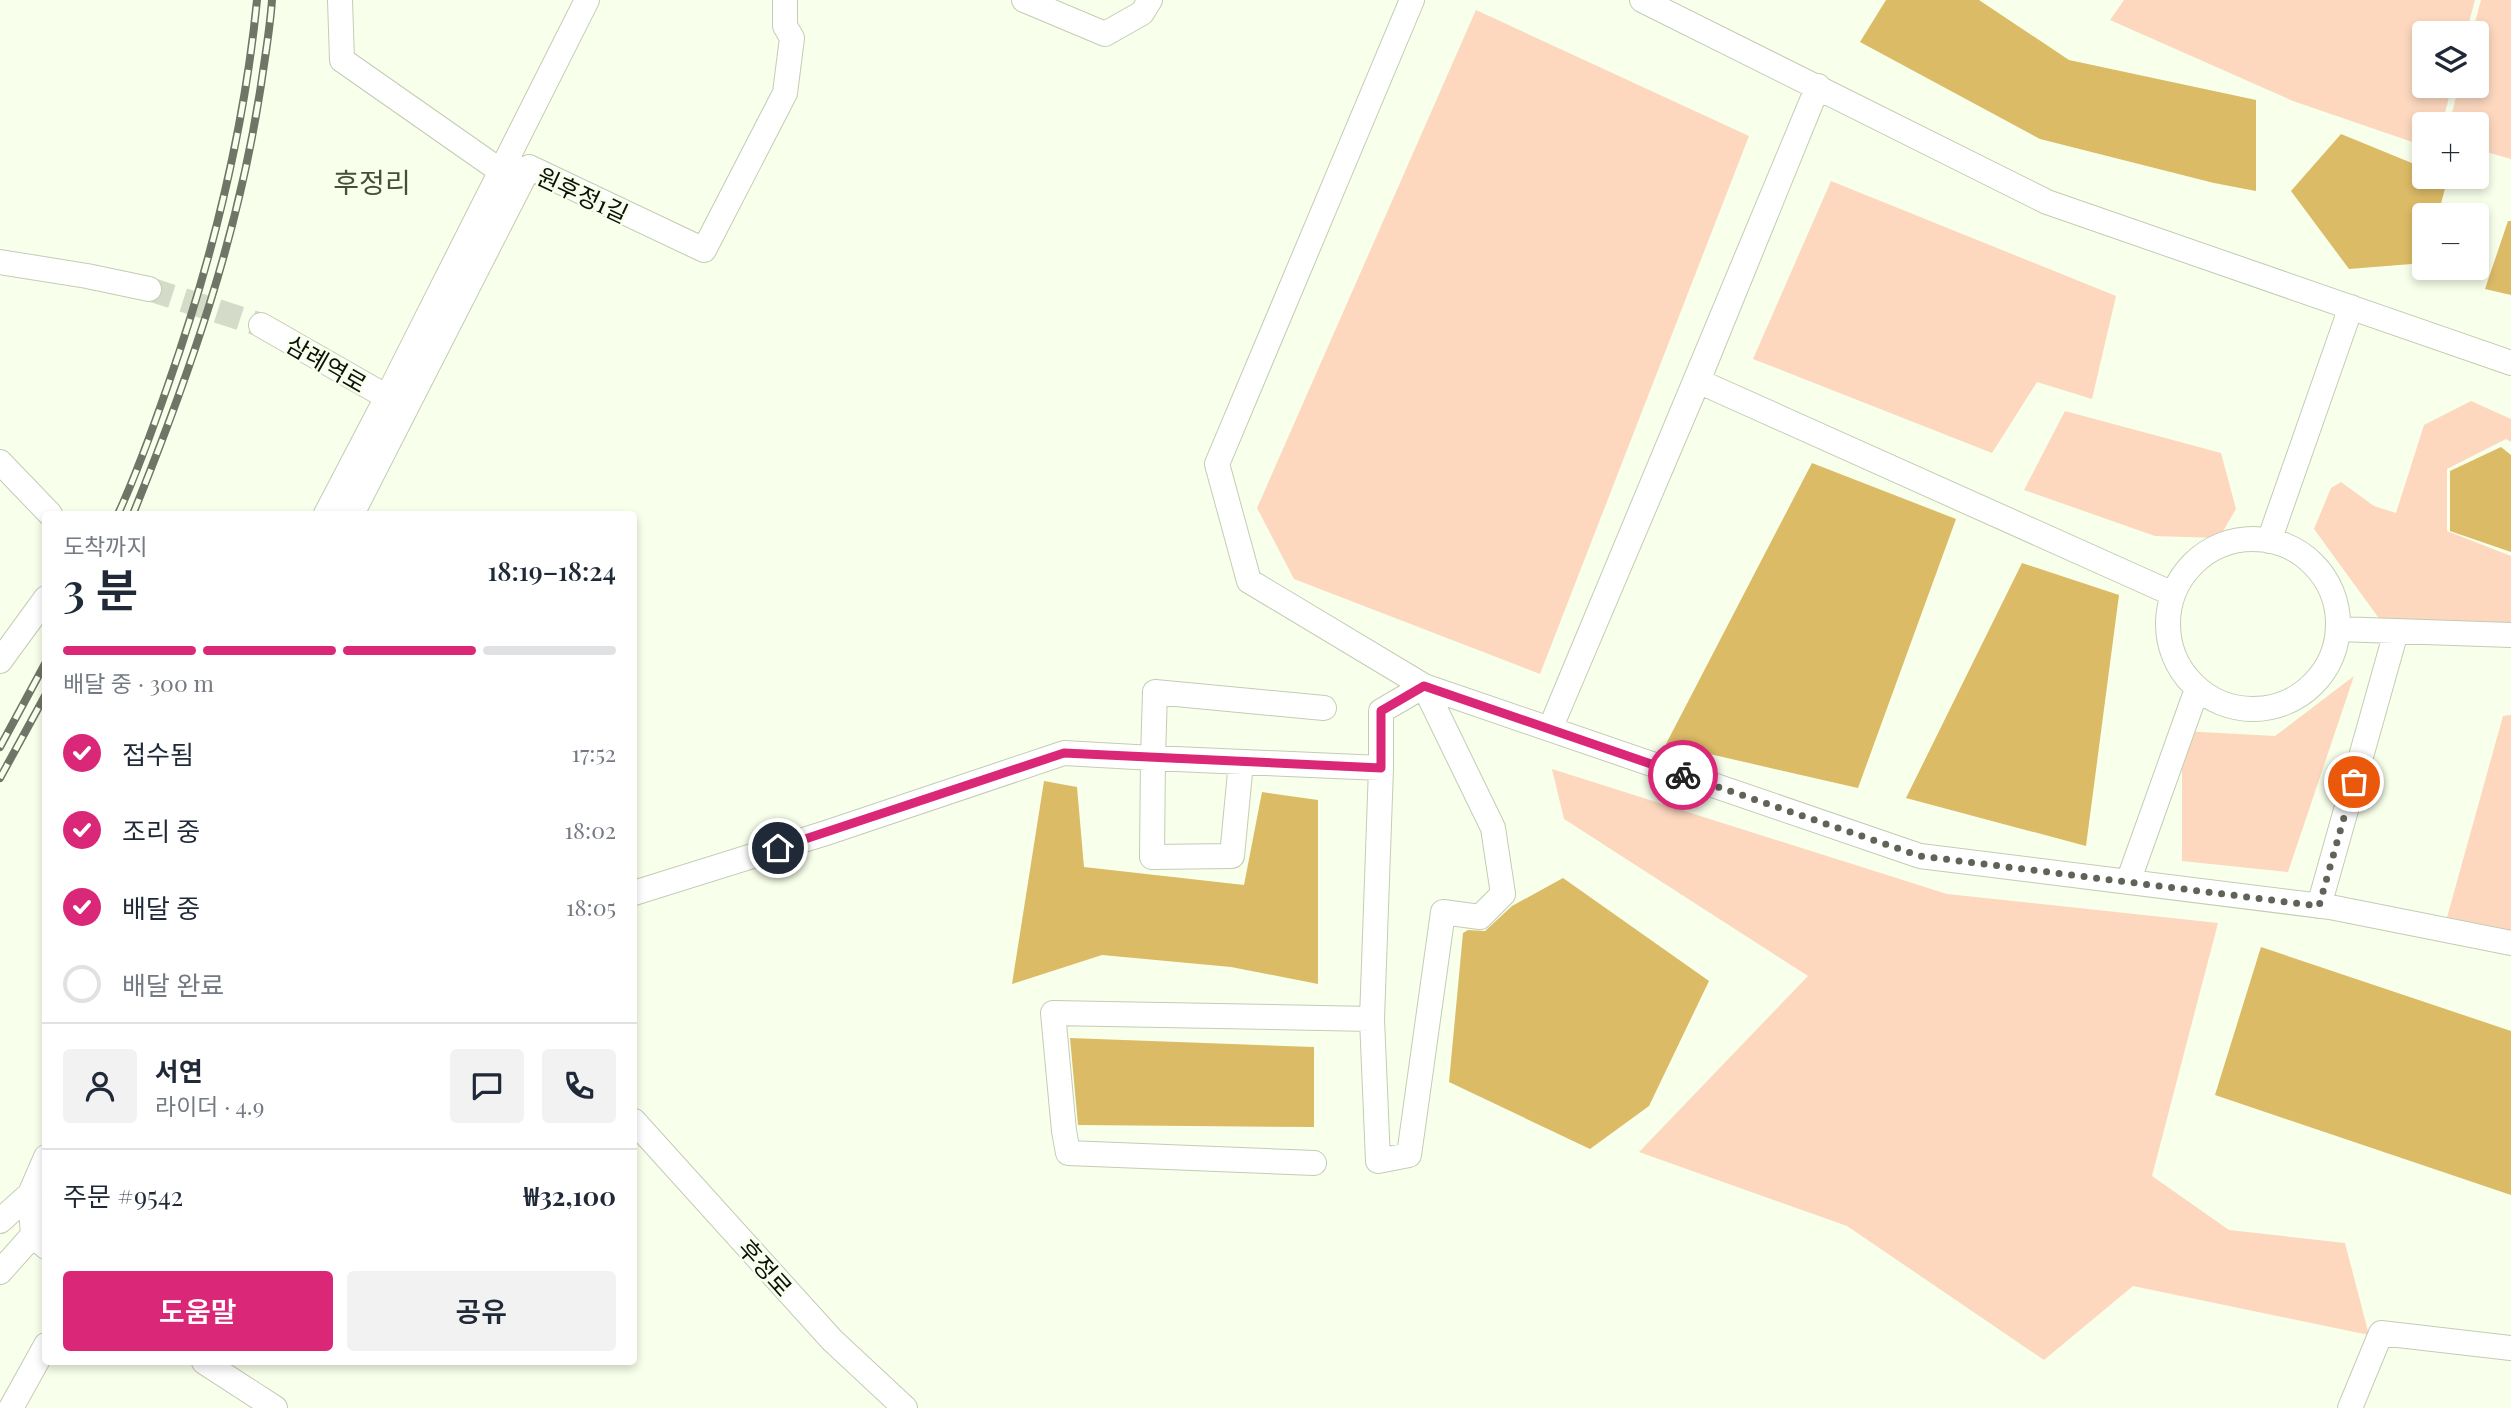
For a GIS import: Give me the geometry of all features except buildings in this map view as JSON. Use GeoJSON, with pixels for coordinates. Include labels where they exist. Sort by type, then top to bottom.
{"type":"FeatureCollection","features":[{"type":"Feature","properties":{"kind":"street"},"geometry":{"type":"LineString","coordinates":[[387,397],[587,0]]}},
{"type":"Feature","properties":{"kind":"street","name":"원후정1길"},"geometry":{"type":"LineString","coordinates":[[354,511],[529,167],[704,250],[785,93],[792,38],[785,26],[785,0]]}},
{"type":"Feature","properties":{"kind":"street"},"geometry":{"type":"LineString","coordinates":[[1024,0],[1105,34],[1142,13],[1150,0]]}},
{"type":"Feature","properties":{"kind":"street"},"geometry":{"type":"LineString","coordinates":[[1412,0],[1217,464],[1249,581],[1424,686],[1920,856],[2319,906],[2511,943]]}},
{"type":"Feature","properties":{"kind":"street"},"geometry":{"type":"LineString","coordinates":[[1642,0],[2047,202],[2511,363]]}},
{"type":"Feature","properties":{"kind":"street"},"geometry":{"type":"LineString","coordinates":[[342,2],[342,60],[502,172],[529,167]]}},
{"type":"Feature","properties":{"kind":"street"},"geometry":{"type":"LineString","coordinates":[[1550,729],[1818,86]]}},
{"type":"Feature","properties":{"kind":"street"},"geometry":{"type":"LineString","coordinates":[[1550,729],[1698,381],[1818,86]]}},
{"type":"Feature","properties":{"kind":"street"},"geometry":{"type":"LineString","coordinates":[[0,262],[149,289]]}},
{"type":"Feature","properties":{"kind":"street"},"geometry":{"type":"LineString","coordinates":[[2269,541],[2351,307]]}},
{"type":"Feature","properties":{"kind":"street","name":"삼례역로"},"geometry":{"type":"LineString","coordinates":[[261,325],[387,397],[328,511]]}},
{"type":"Feature","properties":{"kind":"street"},"geometry":{"type":"LineString","coordinates":[[1698,381],[2173,594]]}},
{"type":"Feature","properties":{"kind":"street"},"geometry":{"type":"LineString","coordinates":[[0,462],[47,511]]}},
{"type":"Feature","properties":{"kind":"street"},"geometry":{"type":"LineString","coordinates":[[2246,539],[2269,541],[2292,549],[2320,572],[2332,593],[2338,629],[2332,656],[2319,679],[2299,697],[2260,709],[2233,707],[2208,697],[2197,689],[2187,678],[2172,652],[2168,623],[2173,594],[2185,573],[2211,550],[2246,539]]}},
{"type":"Feature","properties":{"kind":"street"},"geometry":{"type":"LineString","coordinates":[[0,661],[42,603]]}},
{"type":"Feature","properties":{"kind":"street"},"geometry":{"type":"LineString","coordinates":[[2338,629],[2511,635]]}},
{"type":"Feature","properties":{"kind":"street"},"geometry":{"type":"LineString","coordinates":[[2319,906],[2396,632]]}},
{"type":"Feature","properties":{"kind":"street"},"geometry":{"type":"LineString","coordinates":[[1424,686],[1493,828],[1503,894],[1480,917],[1443,912],[1409,1155],[1378,1161],[1372,1019],[1381,711],[1424,686]]}},
{"type":"Feature","properties":{"kind":"street"},"geometry":{"type":"LineString","coordinates":[[2128,882],[2197,689]]}},
{"type":"Feature","properties":{"kind":"street"},"geometry":{"type":"LineString","coordinates":[[1241,762],[1232,856],[1152,857],[1155,692],[1324,708]]}},
{"type":"Feature","properties":{"kind":"street"},"geometry":{"type":"LineString","coordinates":[[637,892],[826,833],[1064,753],[1381,768]]}},
{"type":"Feature","properties":{"kind":"street"},"geometry":{"type":"LineString","coordinates":[[1314,1163],[1068,1153],[1053,1013],[1372,1019]]}},
{"type":"Feature","properties":{"kind":"street","name":"후정로"},"geometry":{"type":"LineString","coordinates":[[637,1124],[832,1340],[905,1408]]}},
{"type":"Feature","properties":{"kind":"street"},"geometry":{"type":"LineString","coordinates":[[0,1221],[30,1194],[42,1166]]}},
{"type":"Feature","properties":{"kind":"street"},"geometry":{"type":"LineString","coordinates":[[0,1272],[39,1241],[30,1194]]}},
{"type":"Feature","properties":{"kind":"street"},"geometry":{"type":"LineString","coordinates":[[2350,1408],[2381,1333],[2511,1348]]}},
{"type":"Feature","properties":{"kind":"street"},"geometry":{"type":"LineString","coordinates":[[10,1408],[42,1352]]}},
{"type":"Feature","properties":{"kind":"street"},"geometry":{"type":"LineString","coordinates":[[209,1365],[275,1408]]}},
{"type":"Feature","properties":{"kind":"shaded area"},"geometry":{"type":"Polygon","coordinates":[[[2124,0],[2475,0],[2469,21],[2412,21],[2412,98],[2449,98],[2445,112],[2412,112],[2412,142],[2293,101],[2110,20],[2124,0]]]}},
{"type":"Feature","properties":{"kind":"shaded area"},"geometry":{"type":"Polygon","coordinates":[[[2481,0],[2511,0],[2511,159],[2489,153],[2489,112],[2452,112],[2456,98],[2489,98],[2489,21],[2475,21],[2481,0]]]}},
{"type":"Feature","properties":{"kind":"shaded area"},"geometry":{"type":"Polygon","coordinates":[[[1476,10],[1749,136],[1540,674],[1294,579],[1257,508],[1476,10]]]}},
{"type":"Feature","properties":{"kind":"shaded area"},"geometry":{"type":"Polygon","coordinates":[[[1831,181],[2116,296],[2092,399],[2037,382],[1992,453],[1753,359],[1831,181]]]}},
{"type":"Feature","properties":{"kind":"shaded area"},"geometry":{"type":"Polygon","coordinates":[[[2471,401],[2511,419],[2511,442],[2506,439],[2447,469],[2447,531],[2511,556],[2511,630],[2386,628],[2314,529],[2331,488],[2341,482],[2374,506],[2396,513],[2424,425],[2471,401]]]}},
{"type":"Feature","properties":{"kind":"shaded area"},"geometry":{"type":"Polygon","coordinates":[[[2065,411],[2221,453],[2236,509],[2219,538],[2155,536],[2024,490],[2065,411]]]}},
{"type":"Feature","properties":{"kind":"shaded area"},"geometry":{"type":"Polygon","coordinates":[[[2354,676],[2288,872],[2182,861],[2182,731],[2275,736],[2354,676]]]}},
{"type":"Feature","properties":{"kind":"shaded area"},"geometry":{"type":"Polygon","coordinates":[[[2511,715],[2511,934],[2446,921],[2503,716],[2511,715]]]}},
{"type":"Feature","properties":{"kind":"shaded area"},"geometry":{"type":"Polygon","coordinates":[[[1552,769],[1947,894],[2218,923],[2152,1176],[2229,1230],[2345,1243],[2369,1335],[2133,1286],[2044,1360],[1847,1226],[1639,1152],[1808,976],[1564,819],[1552,769]]]}},
{"type":"Feature","properties":{"kind":"tunnel"},"geometry":{"type":"LineString","coordinates":[[149,289],[261,325]]}},
{"type":"Feature","properties":{"kind":"railway"},"geometry":{"type":"LineString","coordinates":[[119,511],[168,385],[212,243],[235,147],[257,0]]}},
{"type":"Feature","properties":{"kind":"railway"},"geometry":{"type":"LineString","coordinates":[[134,511],[174,409],[210,304],[225,250],[251,141],[272,0]]}},
{"type":"Feature","properties":{"kind":"railway"},"geometry":{"type":"LineString","coordinates":[[0,747],[42,669]]}},
{"type":"Feature","properties":{"kind":"railway"},"geometry":{"type":"LineString","coordinates":[[0,778],[42,701]]}},
{"type":"Feature","properties":{"kind":"way so far"},"geometry":{"type":"LineString","coordinates":[[1683,775],[1920,856],[2319,906],[2354,782]]}},
{"type":"Feature","properties":{"kind":"district","name":"후정리"},"geometry":{"type":"Point","coordinates":[372,181]}},
{"type":"Feature","properties":{"kind":"route"},"geometry":{"type":"LineString","coordinates":[[778,848],[1064,753],[1381,768],[1381,711],[1424,686],[1683,775]]}}]}
